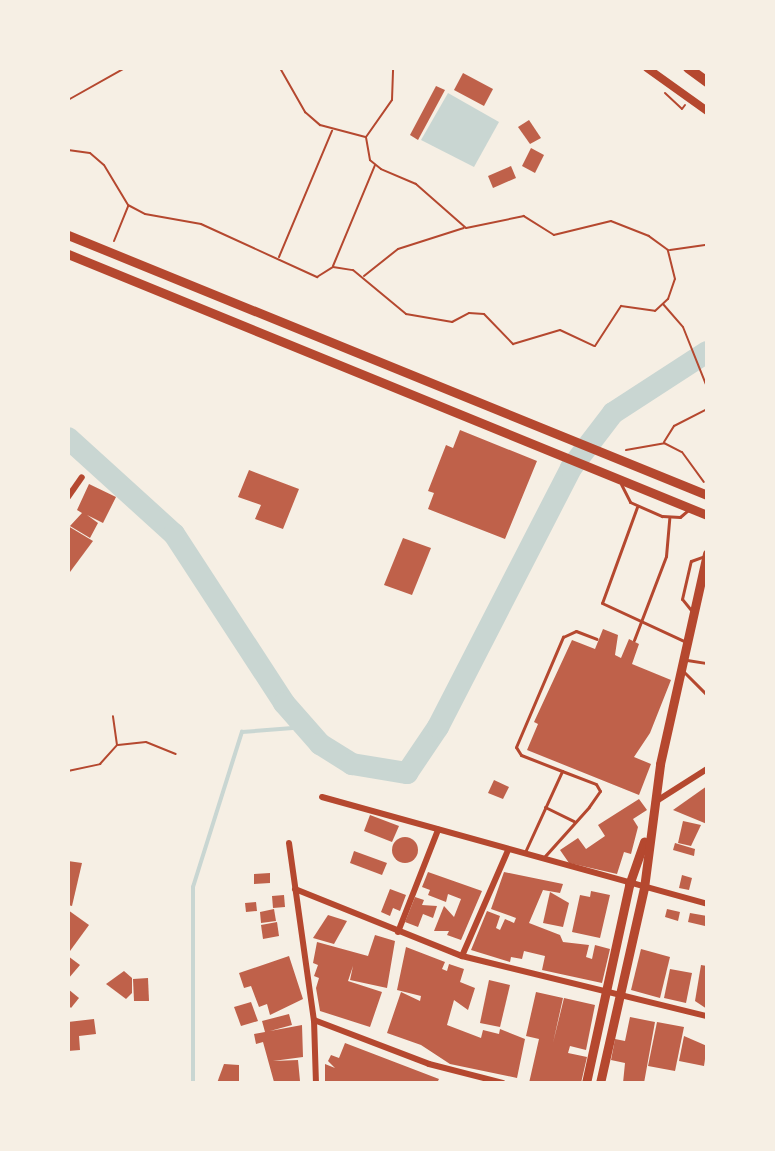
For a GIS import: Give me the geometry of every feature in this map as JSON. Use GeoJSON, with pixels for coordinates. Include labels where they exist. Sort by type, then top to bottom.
{"type":"FeatureCollection","features":[{"type":"Feature","properties":{"kind":"highway"},"geometry":{"type":"LineString","coordinates":[[688,68],[707,82]]}},
{"type":"Feature","properties":{"kind":"main road"},"geometry":{"type":"LineString","coordinates":[[68,235],[707,495]]}},
{"type":"Feature","properties":{"kind":"main road"},"geometry":{"type":"LineString","coordinates":[[68,254],[707,515]]}},
{"type":"Feature","properties":{"kind":"main road"},"geometry":{"type":"LineString","coordinates":[[600,1083],[644,888],[652,804],[706,555]]}},
{"type":"Feature","properties":{"kind":"main road"},"geometry":{"type":"LineString","coordinates":[[586,1083],[629,885],[648,827]]}},
{"type":"Feature","properties":{"kind":"street"},"geometry":{"type":"LineString","coordinates":[[647,68],[707,111]]}},
{"type":"Feature","properties":{"kind":"street"},"geometry":{"type":"LineString","coordinates":[[68,497],[82,477]]}},
{"type":"Feature","properties":{"kind":"street"},"geometry":{"type":"LineString","coordinates":[[652,804],[707,769]]}},
{"type":"Feature","properties":{"kind":"street"},"geometry":{"type":"LineString","coordinates":[[322,797],[629,885],[707,904]]}},
{"type":"Feature","properties":{"kind":"street"},"geometry":{"type":"LineString","coordinates":[[398,932],[438,830]]}},
{"type":"Feature","properties":{"kind":"street"},"geometry":{"type":"LineString","coordinates":[[289,843],[314,1020],[316,1083]]}},
{"type":"Feature","properties":{"kind":"street"},"geometry":{"type":"LineString","coordinates":[[462,956],[508,850]]}},
{"type":"Feature","properties":{"kind":"street"},"geometry":{"type":"LineString","coordinates":[[295,889],[462,956],[707,1016]]}},
{"type":"Feature","properties":{"kind":"street"},"geometry":{"type":"LineString","coordinates":[[314,1020],[429,1064],[503,1083]]}},
{"type":"Feature","properties":{"kind":"lane"},"geometry":{"type":"LineString","coordinates":[[620,481],[626,499],[637,507],[669,518],[691,509]]}},
{"type":"Feature","properties":{"kind":"lane"},"geometry":{"type":"LineString","coordinates":[[637,507],[602,599],[604,607],[687,643]]}},
{"type":"Feature","properties":{"kind":"lane"},"geometry":{"type":"LineString","coordinates":[[634,640],[666,556],[669,518]]}},
{"type":"Feature","properties":{"kind":"lane"},"geometry":{"type":"LineString","coordinates":[[542,859],[600,791],[562,771],[521,755],[516,747],[563,637],[576,631],[597,639]]}},
{"type":"Feature","properties":{"kind":"lane"},"geometry":{"type":"LineString","coordinates":[[682,664],[707,663]]}},
{"type":"Feature","properties":{"kind":"lane"},"geometry":{"type":"LineString","coordinates":[[682,664],[707,695]]}},
{"type":"Feature","properties":{"kind":"lane"},"geometry":{"type":"LineString","coordinates":[[524,854],[562,771]]}},
{"type":"Feature","properties":{"kind":"lane"},"geometry":{"type":"LineString","coordinates":[[545,807],[576,821]]}},
{"type":"Feature","properties":{"kind":"path"},"geometry":{"type":"LineString","coordinates":[[68,100],[125,68]]}},
{"type":"Feature","properties":{"kind":"path"},"geometry":{"type":"LineString","coordinates":[[280,68],[305,112],[332,131],[366,137]]}},
{"type":"Feature","properties":{"kind":"path"},"geometry":{"type":"LineString","coordinates":[[366,137],[392,100],[393,68]]}},
{"type":"Feature","properties":{"kind":"path"},"geometry":{"type":"LineString","coordinates":[[279,258],[332,131]]}},
{"type":"Feature","properties":{"kind":"path"},"geometry":{"type":"LineString","coordinates":[[68,150],[90,153],[104,165],[128,205],[145,214],[201,224],[317,277],[333,267],[375,164],[366,137]]}},
{"type":"Feature","properties":{"kind":"path"},"geometry":{"type":"LineString","coordinates":[[375,164],[416,184],[466,228]]}},
{"type":"Feature","properties":{"kind":"path"},"geometry":{"type":"LineString","coordinates":[[110,253],[128,205]]}},
{"type":"Feature","properties":{"kind":"path"},"geometry":{"type":"LineString","coordinates":[[363,278],[398,249],[466,228],[524,216],[563,236],[611,221],[668,250],[707,245]]}},
{"type":"Feature","properties":{"kind":"path"},"geometry":{"type":"LineString","coordinates":[[333,267],[363,278],[406,314],[452,322],[469,313],[484,314],[513,344],[560,330],[595,346],[621,306],[655,311],[662,304],[675,279],[668,250]]}},
{"type":"Feature","properties":{"kind":"path"},"geometry":{"type":"LineString","coordinates":[[662,304],[687,337],[707,387]]}},
{"type":"Feature","properties":{"kind":"path"},"geometry":{"type":"LineString","coordinates":[[664,443],[674,426],[707,409]]}},
{"type":"Feature","properties":{"kind":"path"},"geometry":{"type":"LineString","coordinates":[[616,459],[631,446],[664,443],[682,452],[707,485]]}},
{"type":"Feature","properties":{"kind":"path"},"geometry":{"type":"LineString","coordinates":[[113,716],[117,745]]}},
{"type":"Feature","properties":{"kind":"path"},"geometry":{"type":"LineString","coordinates":[[68,771],[100,764],[117,745],[146,742],[176,754]]}},
{"type":"Feature","properties":{"kind":"shaded area"},"geometry":{"type":"Polygon","coordinates":[[[448,93],[499,122],[474,167],[421,140],[448,93]]]}},
{"type":"Feature","properties":{"kind":"building"},"geometry":{"type":"Polygon","coordinates":[[[463,73],[493,89],[484,106],[454,90],[463,73]]]}},
{"type":"Feature","properties":{"kind":"building"},"geometry":{"type":"Polygon","coordinates":[[[436,86],[445,90],[418,140],[410,135],[436,86]]]}},
{"type":"Feature","properties":{"kind":"building"},"geometry":{"type":"Polygon","coordinates":[[[529,120],[541,138],[530,144],[518,127],[529,120]]]}},
{"type":"Feature","properties":{"kind":"building"},"geometry":{"type":"Polygon","coordinates":[[[531,148],[544,155],[535,173],[522,166],[531,148]]]}},
{"type":"Feature","properties":{"kind":"building"},"geometry":{"type":"Polygon","coordinates":[[[511,166],[516,178],[493,188],[488,176],[511,166]]]}},
{"type":"Feature","properties":{"kind":"building"},"geometry":{"type":"Polygon","coordinates":[[[460,430],[537,461],[505,539],[428,509],[434,493],[428,491],[446,445],[453,448],[460,430]]]}},
{"type":"Feature","properties":{"kind":"building"},"geometry":{"type":"Polygon","coordinates":[[[249,470],[299,489],[283,529],[255,519],[261,505],[238,497],[249,470]]]}},
{"type":"Feature","properties":{"kind":"building"},"geometry":{"type":"Polygon","coordinates":[[[89,484],[116,497],[103,523],[87,515],[98,523],[90,538],[70,526],[82,513],[77,510],[89,484]]]}},
{"type":"Feature","properties":{"kind":"building"},"geometry":{"type":"Polygon","coordinates":[[[68,526],[93,541],[70,572],[68,570],[68,526]]]}},
{"type":"Feature","properties":{"kind":"building"},"geometry":{"type":"Polygon","coordinates":[[[403,538],[431,548],[412,595],[384,585],[403,538]]]}},
{"type":"Feature","properties":{"kind":"building"},"geometry":{"type":"Polygon","coordinates":[[[603,629],[618,635],[615,655],[621,658],[629,639],[639,644],[632,664],[671,680],[650,733],[634,757],[651,764],[639,795],[527,750],[538,724],[534,722],[572,640],[595,649],[603,629]]]}},
{"type":"Feature","properties":{"kind":"building"},"geometry":{"type":"Polygon","coordinates":[[[494,780],[509,787],[503,799],[488,793],[494,780]]]}},
{"type":"Feature","properties":{"kind":"building"},"geometry":{"type":"Polygon","coordinates":[[[707,786],[707,824],[673,810],[707,786]]]}},
{"type":"Feature","properties":{"kind":"building"},"geometry":{"type":"Polygon","coordinates":[[[639,799],[647,810],[633,819],[638,827],[631,854],[624,852],[617,874],[569,863],[560,850],[578,838],[586,849],[605,836],[598,825],[639,799]]]}},
{"type":"Feature","properties":{"kind":"building"},"geometry":{"type":"Polygon","coordinates":[[[370,815],[399,826],[392,842],[364,831],[370,815]]]}},
{"type":"Feature","properties":{"kind":"building"},"geometry":{"type":"Polygon","coordinates":[[[683,821],[701,825],[691,846],[678,843],[683,821]]]}},
{"type":"Feature","properties":{"kind":"building"},"geometry":{"type":"Polygon","coordinates":[[[405,837],[414,841],[418,850],[414,859],[405,863],[396,859],[392,850],[396,841],[405,837]]]}},
{"type":"Feature","properties":{"kind":"building"},"geometry":{"type":"Polygon","coordinates":[[[675,843],[695,849],[694,856],[673,850],[675,843]]]}},
{"type":"Feature","properties":{"kind":"building"},"geometry":{"type":"Polygon","coordinates":[[[354,851],[387,863],[382,875],[350,863],[354,851]]]}},
{"type":"Feature","properties":{"kind":"building"},"geometry":{"type":"Polygon","coordinates":[[[68,861],[82,863],[72,906],[68,905],[68,861]]]}},
{"type":"Feature","properties":{"kind":"building"},"geometry":{"type":"Polygon","coordinates":[[[428,872],[482,891],[461,940],[447,935],[449,931],[434,931],[444,906],[454,917],[461,899],[448,894],[446,902],[428,895],[430,890],[422,887],[428,872]]]}},
{"type":"Feature","properties":{"kind":"building"},"geometry":{"type":"Polygon","coordinates":[[[504,872],[563,884],[560,893],[543,890],[529,923],[560,935],[563,942],[589,945],[586,957],[592,959],[595,945],[610,949],[602,983],[542,970],[545,956],[524,951],[522,959],[511,957],[510,962],[471,950],[487,911],[500,916],[496,928],[500,930],[505,919],[514,923],[516,918],[491,909],[504,872]]]}},
{"type":"Feature","properties":{"kind":"building"},"geometry":{"type":"Polygon","coordinates":[[[270,873],[270,883],[254,884],[254,874],[270,873]]]}},
{"type":"Feature","properties":{"kind":"building"},"geometry":{"type":"Polygon","coordinates":[[[682,875],[692,878],[689,890],[679,888],[682,875]]]}},
{"type":"Feature","properties":{"kind":"building"},"geometry":{"type":"Polygon","coordinates":[[[390,889],[406,895],[400,911],[393,908],[390,916],[381,912],[390,889]]]}},
{"type":"Feature","properties":{"kind":"building"},"geometry":{"type":"Polygon","coordinates":[[[591,891],[610,895],[600,938],[572,932],[580,895],[590,897],[591,891]]]}},
{"type":"Feature","properties":{"kind":"building"},"geometry":{"type":"Polygon","coordinates":[[[550,892],[569,903],[563,927],[543,923],[550,892]]]}},
{"type":"Feature","properties":{"kind":"building"},"geometry":{"type":"Polygon","coordinates":[[[284,895],[285,907],[273,908],[272,896],[284,895]]]}},
{"type":"Feature","properties":{"kind":"building"},"geometry":{"type":"Polygon","coordinates":[[[415,897],[424,900],[422,905],[437,906],[433,918],[423,914],[418,927],[405,922],[415,897]]]}},
{"type":"Feature","properties":{"kind":"building"},"geometry":{"type":"Polygon","coordinates":[[[256,902],[257,911],[246,912],[245,903],[256,902]]]}},
{"type":"Feature","properties":{"kind":"building"},"geometry":{"type":"Polygon","coordinates":[[[274,909],[276,921],[261,923],[260,912],[274,909]]]}},
{"type":"Feature","properties":{"kind":"building"},"geometry":{"type":"Polygon","coordinates":[[[667,909],[680,912],[678,921],[665,917],[667,909]]]}},
{"type":"Feature","properties":{"kind":"building"},"geometry":{"type":"Polygon","coordinates":[[[68,910],[89,925],[70,951],[68,949],[68,910]]]}},
{"type":"Feature","properties":{"kind":"building"},"geometry":{"type":"Polygon","coordinates":[[[690,913],[707,916],[705,926],[688,922],[690,913]]]}},
{"type":"Feature","properties":{"kind":"building"},"geometry":{"type":"Polygon","coordinates":[[[328,915],[347,921],[334,944],[313,938],[328,915]]]}},
{"type":"Feature","properties":{"kind":"building"},"geometry":{"type":"Polygon","coordinates":[[[277,922],[279,936],[263,939],[261,925],[277,922]]]}},
{"type":"Feature","properties":{"kind":"building"},"geometry":{"type":"Polygon","coordinates":[[[375,935],[395,941],[387,988],[350,980],[353,966],[348,981],[382,992],[370,1027],[320,1011],[316,988],[319,978],[314,976],[318,965],[313,963],[317,942],[368,956],[375,935]]]}},
{"type":"Feature","properties":{"kind":"building"},"geometry":{"type":"Polygon","coordinates":[[[406,947],[445,962],[442,969],[447,971],[449,964],[464,969],[460,982],[475,988],[468,1010],[454,1000],[447,1025],[481,1038],[483,1030],[499,1034],[500,1029],[525,1039],[517,1078],[450,1064],[421,1045],[387,1033],[401,992],[420,1001],[421,996],[397,990],[406,947]]]}},
{"type":"Feature","properties":{"kind":"building"},"geometry":{"type":"Polygon","coordinates":[[[641,949],[670,957],[660,998],[631,990],[641,949]]]}},
{"type":"Feature","properties":{"kind":"building"},"geometry":{"type":"Polygon","coordinates":[[[68,956],[80,965],[68,979],[68,956]]]}},
{"type":"Feature","properties":{"kind":"building"},"geometry":{"type":"Polygon","coordinates":[[[289,956],[303,999],[270,1015],[267,1004],[259,1007],[251,986],[244,988],[239,973],[289,956]]]}},
{"type":"Feature","properties":{"kind":"building"},"geometry":{"type":"Polygon","coordinates":[[[701,965],[707,966],[707,1009],[695,1001],[701,965]]]}},
{"type":"Feature","properties":{"kind":"building"},"geometry":{"type":"Polygon","coordinates":[[[670,969],[692,973],[686,1003],[664,998],[670,969]]]}},
{"type":"Feature","properties":{"kind":"building"},"geometry":{"type":"Polygon","coordinates":[[[124,971],[132,978],[132,993],[126,999],[106,984],[124,971]]]}},
{"type":"Feature","properties":{"kind":"building"},"geometry":{"type":"Polygon","coordinates":[[[148,978],[149,1001],[134,1001],[133,979],[148,978]]]}},
{"type":"Feature","properties":{"kind":"building"},"geometry":{"type":"Polygon","coordinates":[[[489,980],[510,985],[500,1027],[480,1023],[489,980]]]}},
{"type":"Feature","properties":{"kind":"building"},"geometry":{"type":"Polygon","coordinates":[[[68,989],[79,998],[71,1008],[68,1005],[68,989]]]}},
{"type":"Feature","properties":{"kind":"building"},"geometry":{"type":"Polygon","coordinates":[[[536,992],[563,998],[553,1043],[564,998],[595,1005],[586,1050],[570,1046],[568,1053],[587,1057],[581,1083],[529,1083],[539,1039],[526,1036],[536,992]]]}},
{"type":"Feature","properties":{"kind":"building"},"geometry":{"type":"Polygon","coordinates":[[[251,1002],[258,1021],[241,1026],[234,1007],[251,1002]]]}},
{"type":"Feature","properties":{"kind":"building"},"geometry":{"type":"Polygon","coordinates":[[[289,1014],[292,1025],[270,1031],[302,1025],[303,1057],[273,1061],[298,1060],[300,1081],[274,1082],[263,1042],[256,1044],[254,1034],[265,1032],[262,1021],[289,1014]]]}},
{"type":"Feature","properties":{"kind":"building"},"geometry":{"type":"Polygon","coordinates":[[[630,1017],[655,1022],[644,1083],[623,1083],[625,1063],[611,1060],[615,1039],[625,1041],[630,1017]]]}},
{"type":"Feature","properties":{"kind":"building"},"geometry":{"type":"Polygon","coordinates":[[[94,1019],[96,1034],[79,1036],[80,1050],[68,1051],[68,1022],[94,1019]]]}},
{"type":"Feature","properties":{"kind":"building"},"geometry":{"type":"Polygon","coordinates":[[[657,1022],[684,1027],[675,1071],[648,1066],[657,1022]]]}},
{"type":"Feature","properties":{"kind":"building"},"geometry":{"type":"Polygon","coordinates":[[[684,1036],[707,1046],[704,1066],[679,1061],[684,1036]]]}},
{"type":"Feature","properties":{"kind":"building"},"geometry":{"type":"Polygon","coordinates":[[[345,1043],[439,1079],[437,1083],[325,1083],[325,1064],[335,1068],[328,1061],[331,1055],[339,1058],[345,1043]]]}},
{"type":"Feature","properties":{"kind":"building"},"geometry":{"type":"Polygon","coordinates":[[[224,1064],[239,1065],[239,1083],[217,1083],[224,1064]]]}},
{"type":"Feature","properties":{"kind":"waterway"},"geometry":{"type":"LineString","coordinates":[[68,438],[174,534],[284,703],[320,744],[352,764],[407,773],[438,727],[571,468],[613,413],[707,352]]}},
{"type":"Feature","properties":{"kind":"waterway"},"geometry":{"type":"LineString","coordinates":[[193,1083],[193,887],[242,732],[306,727]]}}]}
